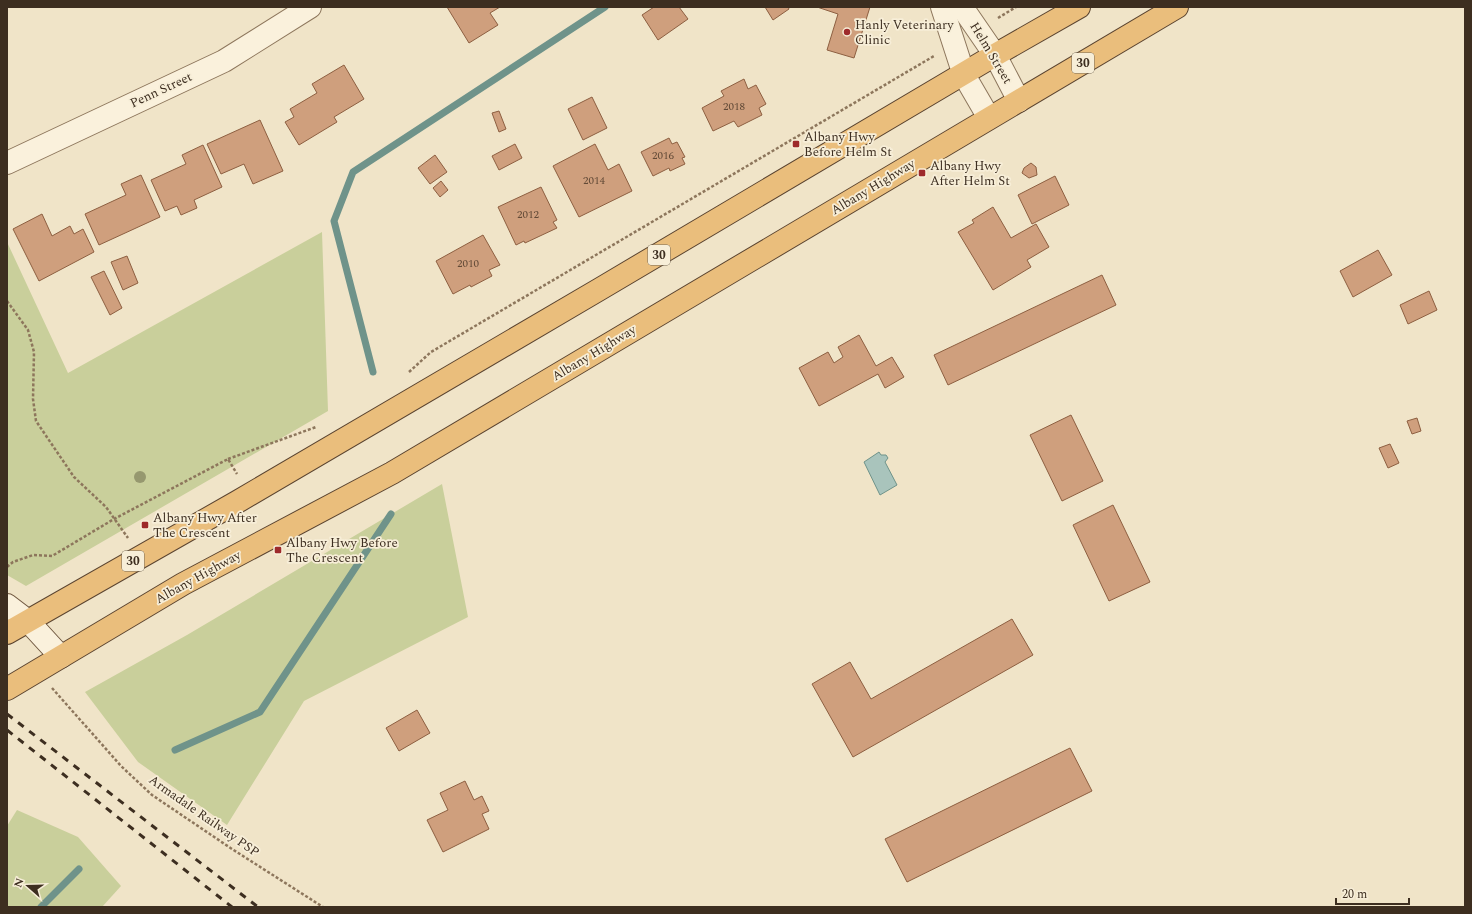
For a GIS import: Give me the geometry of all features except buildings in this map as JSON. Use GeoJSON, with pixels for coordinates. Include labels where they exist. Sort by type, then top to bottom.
{"type":"FeatureCollection","features":[{"type":"Feature","properties":{"kind":"highway","name":"30"},"geometry":{"type":"LineString","coordinates":[[7,633],[250,494],[1079,7]]}},
{"type":"Feature","properties":{"kind":"highway","name":"Albany Highway"},"geometry":{"type":"LineString","coordinates":[[7,689],[183,584],[392,473],[1176,7]]}},
{"type":"Feature","properties":{"kind":"street","name":"Penn Street"},"geometry":{"type":"LineString","coordinates":[[7,163],[224,61],[310,7]]}},
{"type":"Feature","properties":{"kind":"street","name":"Helm Street"},"geometry":{"type":"LineString","coordinates":[[942,7],[964,75],[989,118]]}},
{"type":"Feature","properties":{"kind":"street","name":"Helm Street"},"geometry":{"type":"LineString","coordinates":[[962,7],[995,55],[1018,101]]}},
{"type":"Feature","properties":{"kind":"street"},"geometry":{"type":"LineString","coordinates":[[7,605],[28,621],[61,656]]}},
{"type":"Feature","properties":{"kind":"path"},"geometry":{"type":"LineString","coordinates":[[997,18],[1016,7]]}},
{"type":"Feature","properties":{"kind":"path"},"geometry":{"type":"LineString","coordinates":[[405,376],[431,352],[939,52]]}},
{"type":"Feature","properties":{"kind":"path"},"geometry":{"type":"LineString","coordinates":[[7,301],[28,330],[34,352],[33,399],[36,421],[74,477],[106,507],[141,556]]}},
{"type":"Feature","properties":{"kind":"path"},"geometry":{"type":"LineString","coordinates":[[7,567],[13,562],[34,555],[52,556],[114,519],[228,459],[316,426]]}},
{"type":"Feature","properties":{"kind":"path"},"geometry":{"type":"LineString","coordinates":[[228,459],[250,494]]}},
{"type":"Feature","properties":{"kind":"path","name":"Armadale Railway PSP"},"geometry":{"type":"LineString","coordinates":[[54,689],[122,766],[152,795],[232,849],[323,907]]}},
{"type":"Feature","properties":{"kind":"green space"},"geometry":{"type":"Polygon","coordinates":[[[322,232],[328,411],[26,586],[7,575],[7,242],[68,373],[322,232]]]}},
{"type":"Feature","properties":{"kind":"green space"},"geometry":{"type":"Polygon","coordinates":[[[442,484],[468,617],[304,701],[227,825],[138,762],[85,692],[187,635],[442,484]]]}},
{"type":"Feature","properties":{"kind":"green space"},"geometry":{"type":"Polygon","coordinates":[[[17,810],[78,837],[121,886],[102,907],[7,907],[7,826],[17,810]]]}},
{"type":"Feature","properties":{"kind":"water"},"geometry":{"type":"Polygon","coordinates":[[[879,452],[881,455],[886,455],[888,458],[885,462],[897,485],[880,495],[864,462],[879,452]]]}},
{"type":"Feature","properties":{"kind":"waterway"},"geometry":{"type":"LineString","coordinates":[[373,372],[334,221],[353,172],[605,7]]}},
{"type":"Feature","properties":{"kind":"waterway"},"geometry":{"type":"LineString","coordinates":[[175,750],[260,712],[391,514]]}},
{"type":"Feature","properties":{"kind":"waterway"},"geometry":{"type":"LineString","coordinates":[[41,907],[79,869]]}},
{"type":"Feature","properties":{"kind":"railway"},"geometry":{"type":"LineString","coordinates":[[7,714],[258,907]]}},
{"type":"Feature","properties":{"kind":"railway"},"geometry":{"type":"LineString","coordinates":[[7,730],[232,907]]}},
{"type":"Feature","properties":{"kind":"place","name":"Hanly Veterinary Clinic"},"geometry":{"type":"Point","coordinates":[847,32]}},
{"type":"Feature","properties":{"kind":"place","name":"Albany Hwy Before Helm St"},"geometry":{"type":"Point","coordinates":[796,144]}},
{"type":"Feature","properties":{"kind":"place","name":"Albany Hwy After Helm St"},"geometry":{"type":"Point","coordinates":[922,173]}},
{"type":"Feature","properties":{"kind":"place","name":"Albany Hwy After The Crescent"},"geometry":{"type":"Point","coordinates":[145,525]}},
{"type":"Feature","properties":{"kind":"place","name":"Albany Hwy Before The Crescent"},"geometry":{"type":"Point","coordinates":[278,550]}}]}
